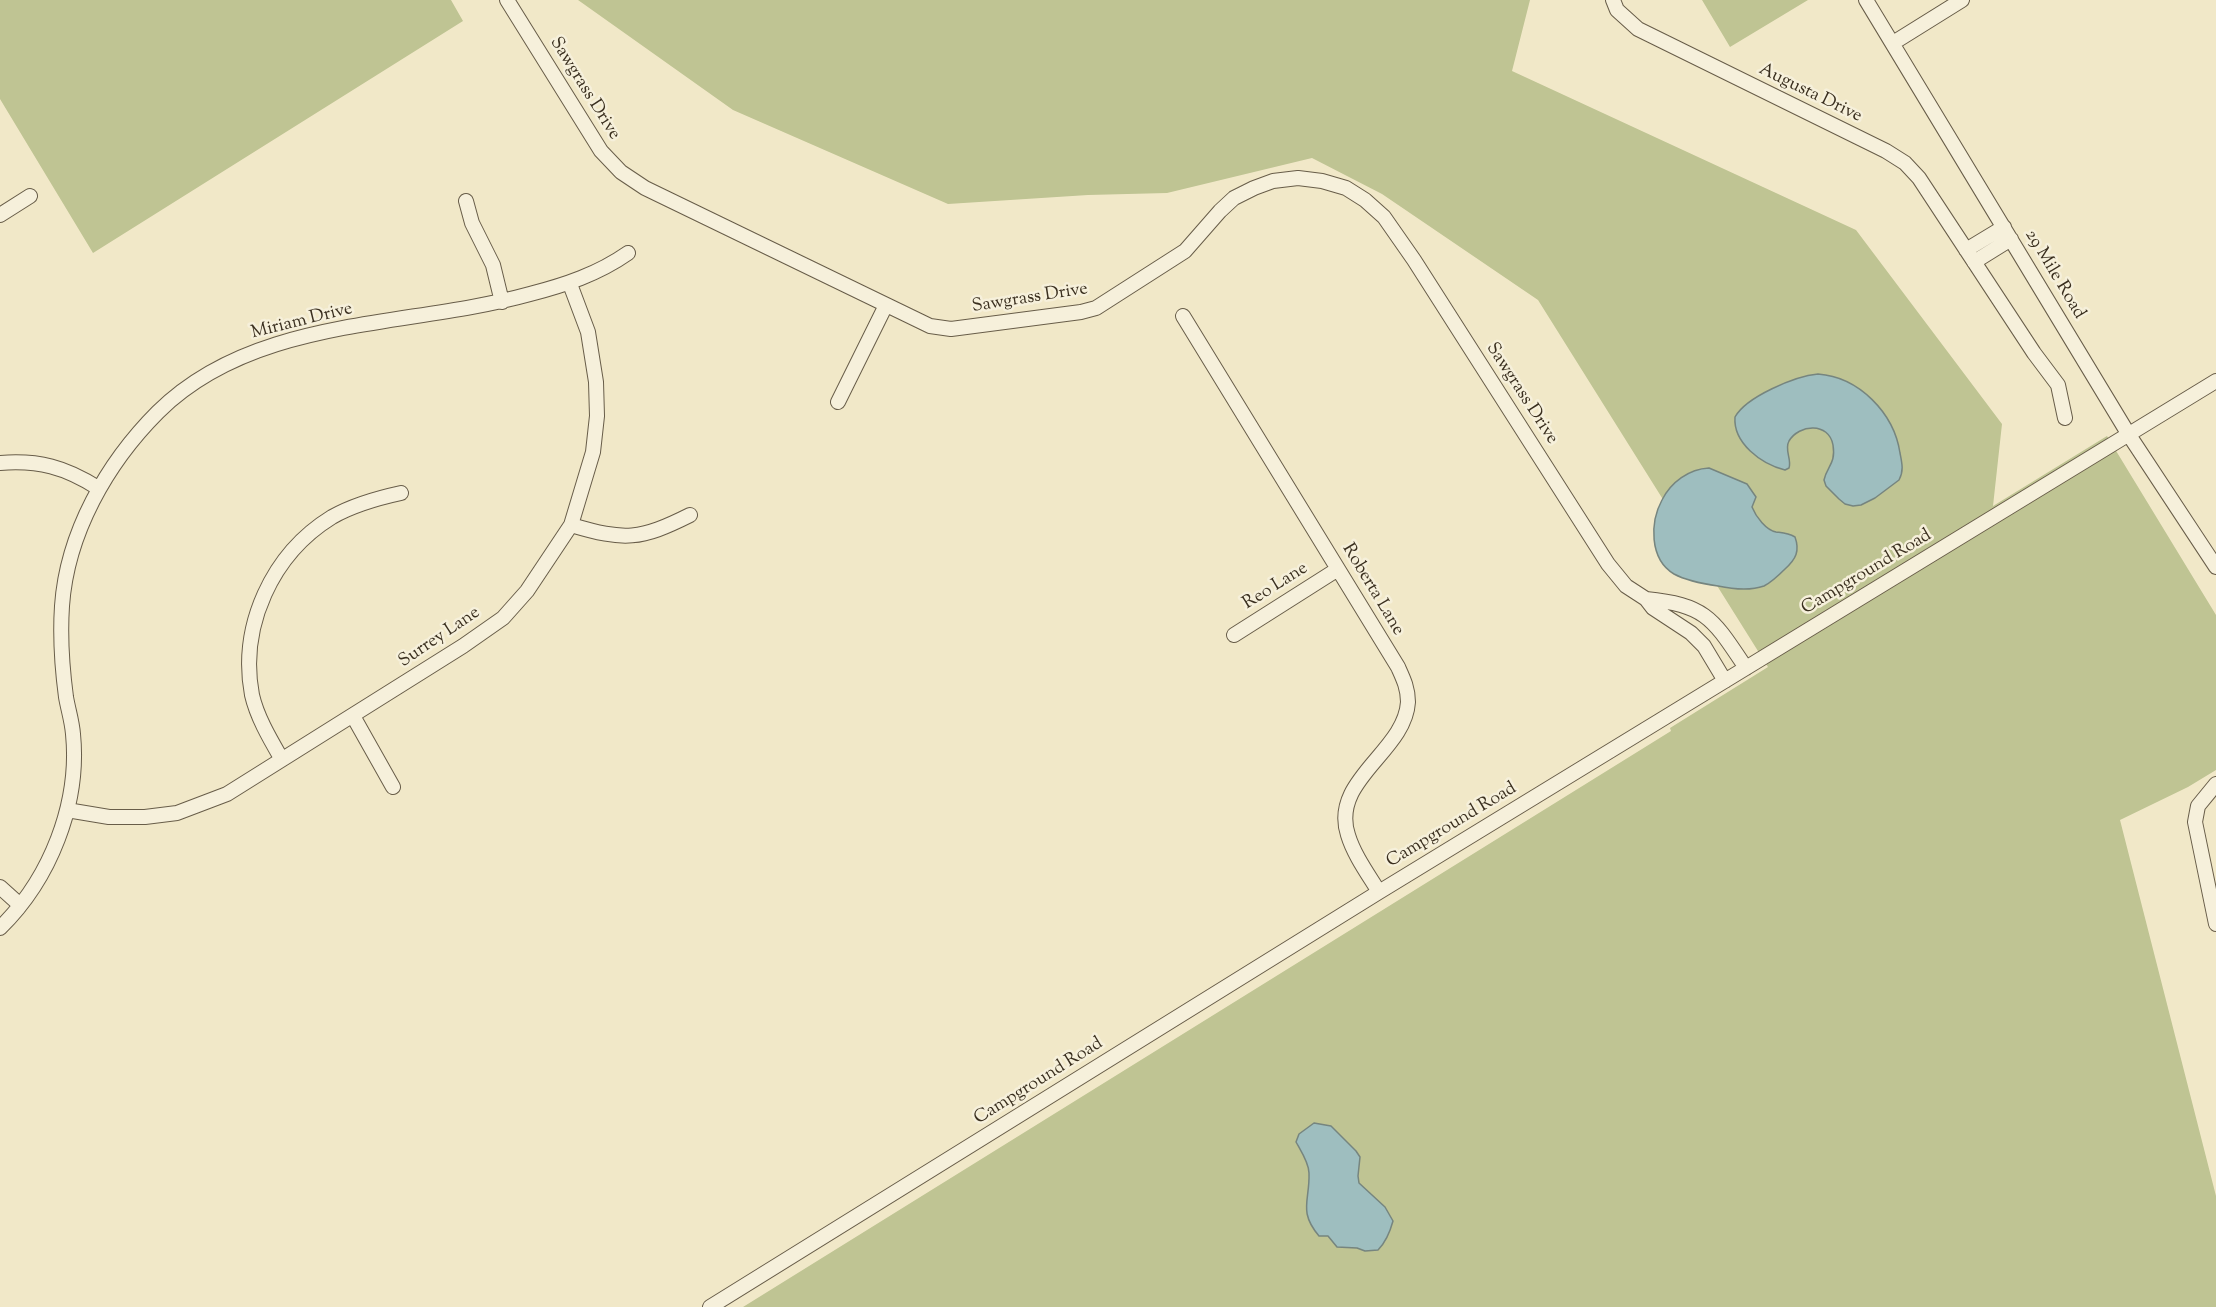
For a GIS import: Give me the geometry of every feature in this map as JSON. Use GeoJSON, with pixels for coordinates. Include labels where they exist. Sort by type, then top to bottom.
{"type":"FeatureCollection","features":[{"type":"Feature","properties":{"kind":"street","name":"Sawgrass Drive"},"geometry":{"type":"LineString","coordinates":[[507,0],[601,151],[621,172],[645,188],[930,326],[951,329],[1081,312],[1096,308],[1185,251],[1234,198],[1254,188],[1273,181],[1299,178],[1322,181],[1346,188],[1365,200],[1384,217],[1414,260],[1608,564],[1626,586],[1646,599],[1653,608],[1704,646],[1725,681]]}},
{"type":"Feature","properties":{"kind":"street","name":"Augusta Drive"},"geometry":{"type":"LineString","coordinates":[[1613,0],[1617,10],[1638,29],[1886,151],[1905,163],[1918,178],[2058,385],[2064,418]]}},
{"type":"Feature","properties":{"kind":"street","name":"29 Mile Road"},"geometry":{"type":"LineString","coordinates":[[1866,0],[2129,435],[2215,562]]}},
{"type":"Feature","properties":{"kind":"street"},"geometry":{"type":"LineString","coordinates":[[1893,43],[1962,0]]}},
{"type":"Feature","properties":{"kind":"street"},"geometry":{"type":"LineString","coordinates":[[0,215],[30,196]]}},
{"type":"Feature","properties":{"kind":"street"},"geometry":{"type":"LineString","coordinates":[[466,201],[472,223],[493,265],[502,302]]}},
{"type":"Feature","properties":{"kind":"street"},"geometry":{"type":"LineString","coordinates":[[1970,256],[2004,227]]}},
{"type":"Feature","properties":{"kind":"street"},"geometry":{"type":"LineString","coordinates":[[1970,256],[2012,239]]}},
{"type":"Feature","properties":{"kind":"street","name":"Miriam Drive"},"geometry":{"type":"LineString","coordinates":[[0,928],[43,873],[59,837],[67,810],[74,761],[73,733],[62,650],[62,604],[74,547],[98,488],[132,441],[158,412],[182,391],[209,374],[260,348],[322,333],[502,302],[570,284],[628,253]]}},
{"type":"Feature","properties":{"kind":"street","name":"Surrey Lane"},"geometry":{"type":"LineString","coordinates":[[67,810],[110,816],[144,817],[177,813],[226,794],[463,646],[502,618],[527,591],[571,525],[593,452],[597,416],[596,382],[588,332],[570,284]]}},
{"type":"Feature","properties":{"kind":"street"},"geometry":{"type":"LineString","coordinates":[[838,402],[886,305]]}},
{"type":"Feature","properties":{"kind":"street","name":"Roberta Lane"},"geometry":{"type":"LineString","coordinates":[[1183,316],[1398,667],[1406,685],[1408,703],[1403,720],[1394,737],[1361,777],[1346,810],[1348,835],[1379,892]]}},
{"type":"Feature","properties":{"kind":"street","name":"Campground Road"},"geometry":{"type":"LineString","coordinates":[[710,1307],[1379,892],[2216,381]]}},
{"type":"Feature","properties":{"kind":"street"},"geometry":{"type":"LineString","coordinates":[[0,463],[19,461],[48,464],[76,474],[98,488]]}},
{"type":"Feature","properties":{"kind":"street"},"geometry":{"type":"LineString","coordinates":[[281,758],[252,697],[249,669],[256,611],[276,571],[318,527],[334,516],[374,499],[401,494]]}},
{"type":"Feature","properties":{"kind":"street"},"geometry":{"type":"LineString","coordinates":[[571,525],[621,537],[663,529],[690,515]]}},
{"type":"Feature","properties":{"kind":"street","name":"Reo Lane"},"geometry":{"type":"LineString","coordinates":[[1234,635],[1338,569]]}},
{"type":"Feature","properties":{"kind":"street"},"geometry":{"type":"LineString","coordinates":[[1646,599],[1675,602],[1706,615],[1725,636],[1746,668]]}},
{"type":"Feature","properties":{"kind":"street"},"geometry":{"type":"LineString","coordinates":[[1684,629],[1698,611]]}},
{"type":"Feature","properties":{"kind":"street"},"geometry":{"type":"LineString","coordinates":[[353,716],[393,787]]}},
{"type":"Feature","properties":{"kind":"street"},"geometry":{"type":"LineString","coordinates":[[2216,784],[2198,806],[2195,822],[2216,924]]}},
{"type":"Feature","properties":{"kind":"street"},"geometry":{"type":"LineString","coordinates":[[0,887],[20,905]]}},
{"type":"Feature","properties":{"kind":"green space"},"geometry":{"type":"Polygon","coordinates":[[[0,0],[451,0],[463,21],[93,253],[0,99],[0,0]]]}},
{"type":"Feature","properties":{"kind":"green space"},"geometry":{"type":"Polygon","coordinates":[[[578,0],[1530,0],[1512,71],[1856,230],[2002,424],[1993,506],[2107,436],[2216,615],[2216,770],[2188,787],[2120,820],[2216,1196],[2216,1307],[743,1307],[1671,731],[1670,728],[1768,667],[1538,300],[1382,194],[1312,158],[1167,193],[1088,195],[948,204],[733,110],[578,0]]]}},
{"type":"Feature","properties":{"kind":"green space"},"geometry":{"type":"Polygon","coordinates":[[[1702,0],[1808,0],[1730,47],[1702,0]]]}},
{"type":"Feature","properties":{"kind":"water"},"geometry":{"type":"Polygon","coordinates":[[[1818,374],[1847,382],[1860,390],[1882,411],[1896,438],[1902,467],[1899,480],[1875,498],[1861,505],[1845,504],[1826,486],[1825,475],[1834,451],[1826,432],[1813,428],[1794,435],[1788,444],[1790,465],[1785,470],[1767,463],[1750,451],[1744,444],[1736,426],[1735,417],[1741,409],[1760,395],[1785,383],[1818,374]]]}},
{"type":"Feature","properties":{"kind":"water"},"geometry":{"type":"Polygon","coordinates":[[[1709,468],[1747,484],[1756,497],[1752,507],[1762,522],[1772,531],[1795,537],[1797,551],[1794,558],[1778,576],[1764,586],[1753,589],[1729,588],[1684,579],[1674,574],[1660,559],[1654,540],[1654,529],[1662,500],[1681,478],[1694,471],[1709,468]]]}},
{"type":"Feature","properties":{"kind":"water"},"geometry":{"type":"Polygon","coordinates":[[[1314,1123],[1331,1126],[1356,1151],[1360,1157],[1359,1183],[1385,1207],[1393,1221],[1387,1237],[1378,1250],[1365,1251],[1357,1248],[1337,1247],[1328,1236],[1319,1236],[1309,1220],[1307,1206],[1309,1169],[1296,1142],[1299,1134],[1314,1123]]]}}]}
